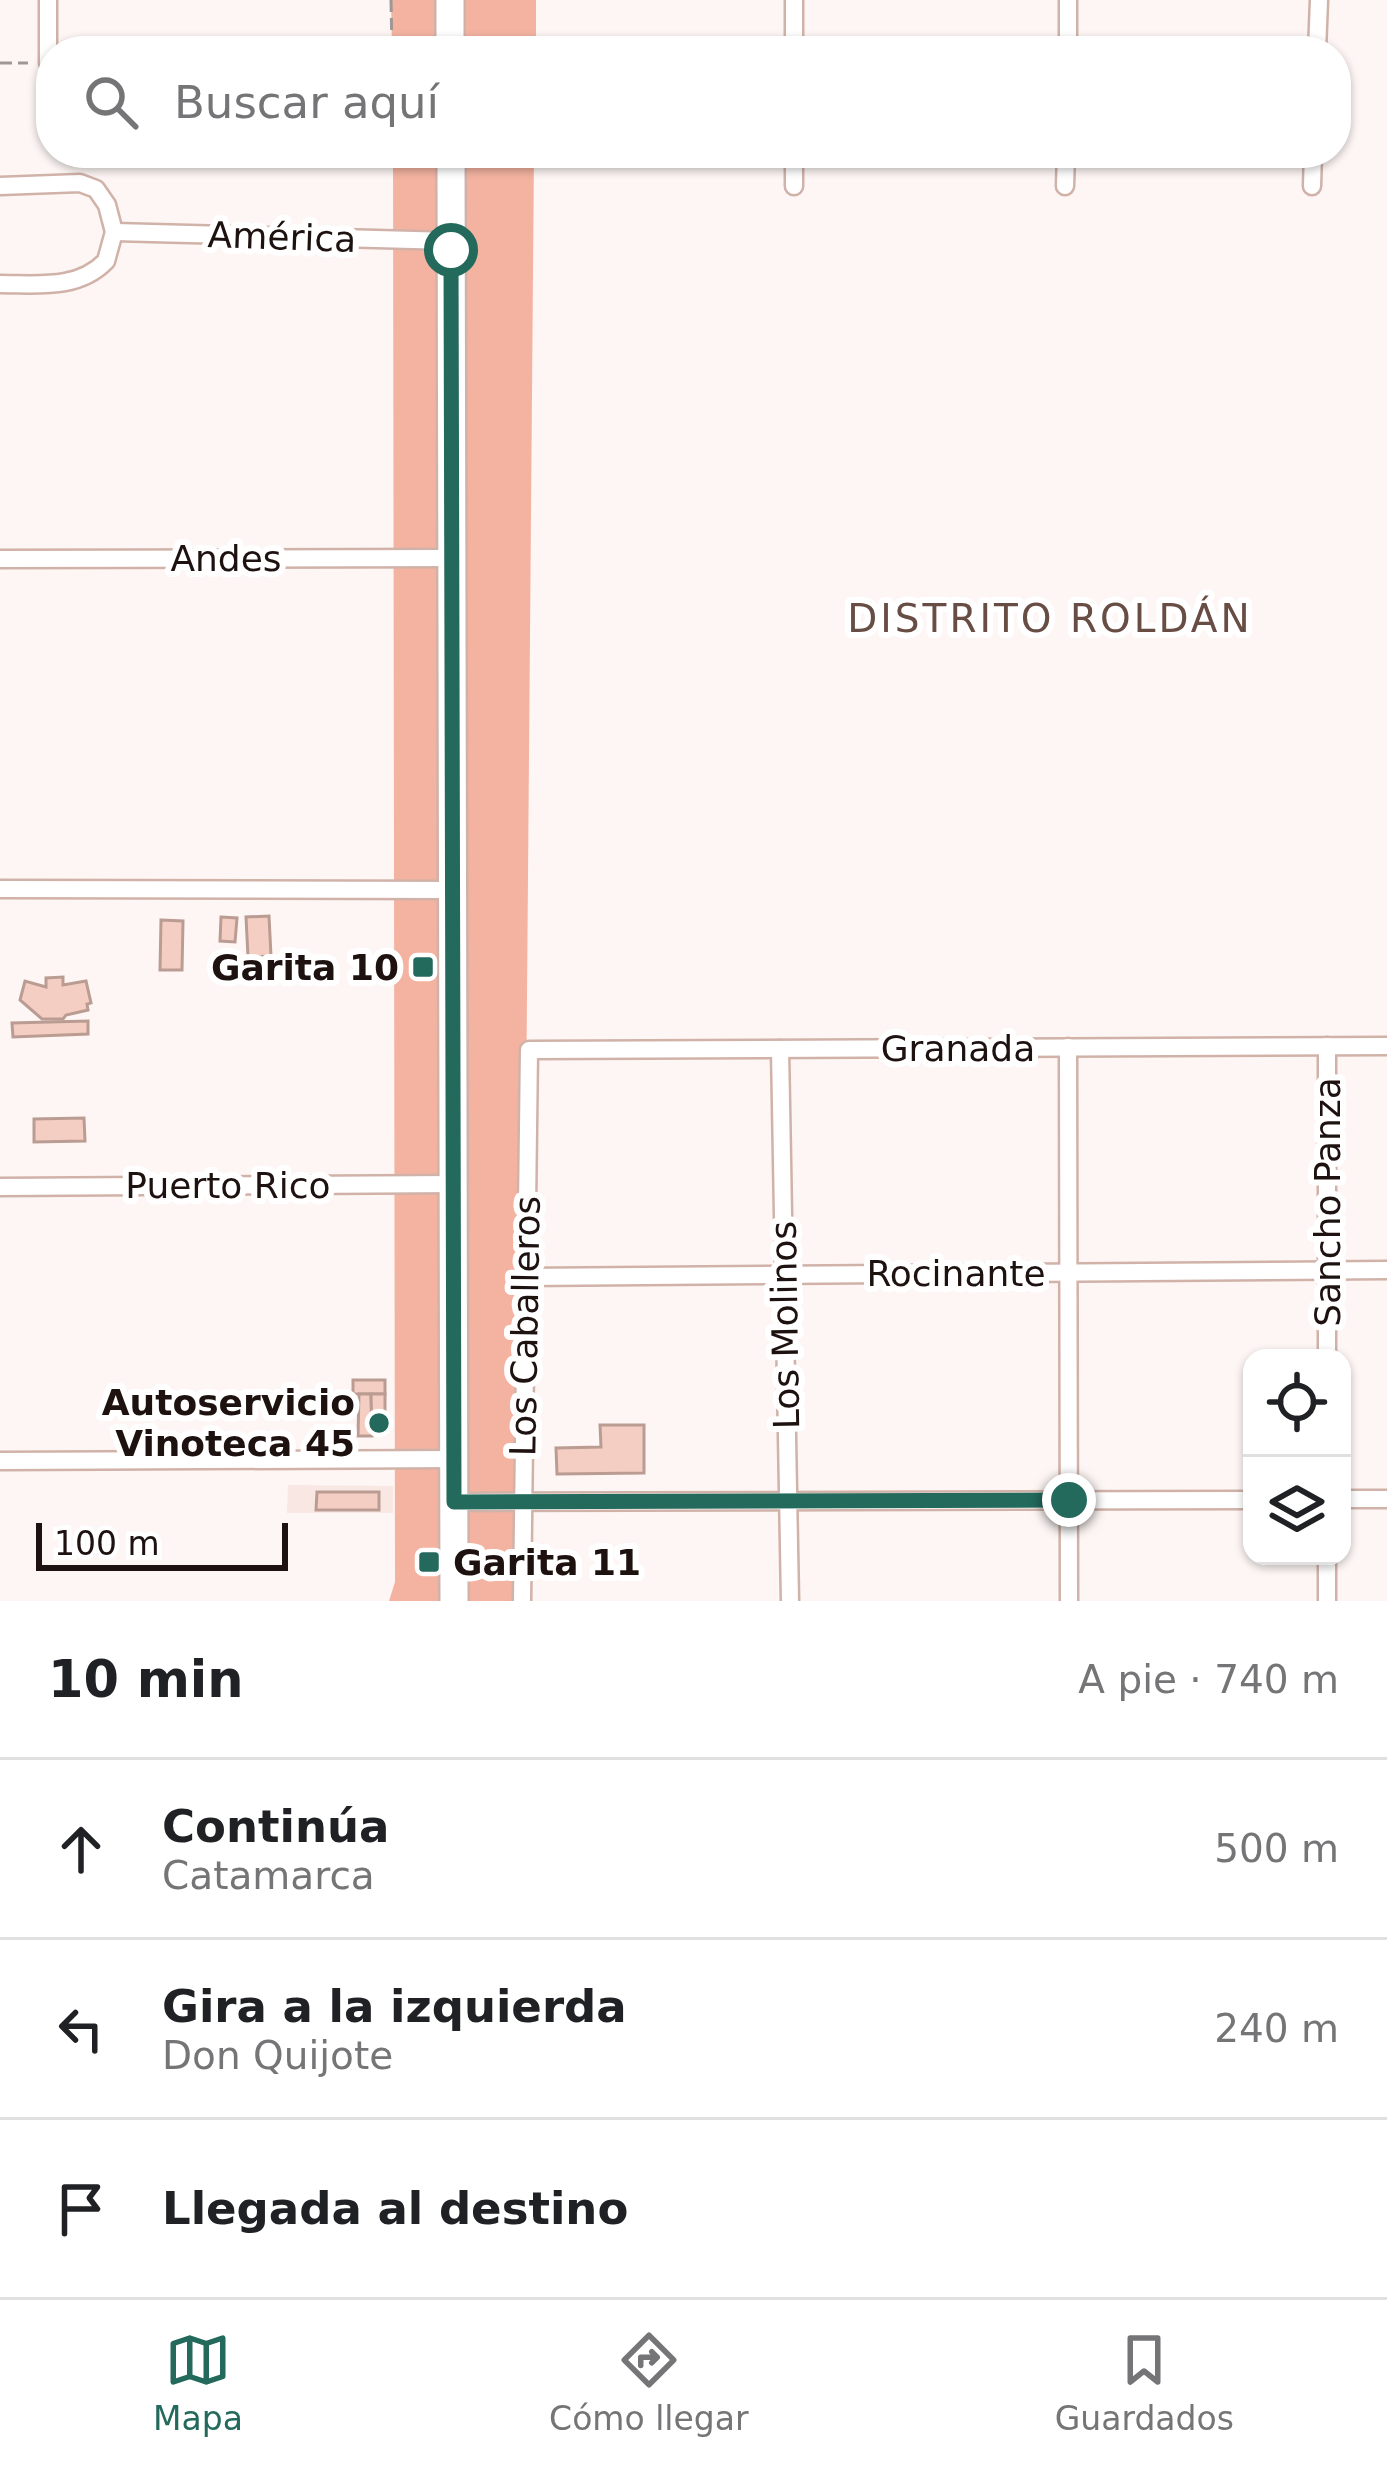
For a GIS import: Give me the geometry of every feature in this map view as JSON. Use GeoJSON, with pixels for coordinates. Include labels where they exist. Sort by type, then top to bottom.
{"type":"FeatureCollection","features":[{"type":"Feature","properties":{"kind":"main road"},"geometry":{"type":"LineString","coordinates":[[450,0],[450,36]]}},
{"type":"Feature","properties":{"kind":"main road"},"geometry":{"type":"LineString","coordinates":[[451,168],[454,1601]]}},
{"type":"Feature","properties":{"kind":"street"},"geometry":{"type":"LineString","coordinates":[[48,0],[48,36]]}},
{"type":"Feature","properties":{"kind":"street"},"geometry":{"type":"LineString","coordinates":[[794,0],[794,36]]}},
{"type":"Feature","properties":{"kind":"street"},"geometry":{"type":"LineString","coordinates":[[1068,36],[1069,0]]}},
{"type":"Feature","properties":{"kind":"street"},"geometry":{"type":"LineString","coordinates":[[1318,36],[1319,0]]}},
{"type":"Feature","properties":{"kind":"street"},"geometry":{"type":"LineString","coordinates":[[794,168],[794,186]]}},
{"type":"Feature","properties":{"kind":"street"},"geometry":{"type":"LineString","coordinates":[[1065,186],[1066,168]]}},
{"type":"Feature","properties":{"kind":"street"},"geometry":{"type":"LineString","coordinates":[[1312,186],[1313,168]]}},
{"type":"Feature","properties":{"kind":"street"},"geometry":{"type":"LineString","coordinates":[[0,186],[80,184],[96,189],[107,205],[114,232],[106,261],[77,280],[0,284]]}},
{"type":"Feature","properties":{"kind":"street","name":"América"},"geometry":{"type":"LineString","coordinates":[[114,232],[451,241]]}},
{"type":"Feature","properties":{"kind":"street","name":"Andes"},"geometry":{"type":"LineString","coordinates":[[0,559],[452,558]]}},
{"type":"Feature","properties":{"kind":"street"},"geometry":{"type":"LineString","coordinates":[[0,889],[453,890]]}},
{"type":"Feature","properties":{"kind":"street","name":"Sancho Panza"},"geometry":{"type":"LineString","coordinates":[[1327,1046],[1327,1349]]}},
{"type":"Feature","properties":{"kind":"street","name":"Granada"},"geometry":{"type":"LineString","coordinates":[[529,1050],[1387,1046]]}},
{"type":"Feature","properties":{"kind":"street"},"geometry":{"type":"LineString","coordinates":[[1068,1047],[1069,1601]]}},
{"type":"Feature","properties":{"kind":"street","name":"Los Molinos"},"geometry":{"type":"LineString","coordinates":[[780,1049],[790,1601]]}},
{"type":"Feature","properties":{"kind":"street","name":"Los Caballeros"},"geometry":{"type":"LineString","coordinates":[[522,1601],[529,1050]]}},
{"type":"Feature","properties":{"kind":"street","name":"Puerto Rico"},"geometry":{"type":"LineString","coordinates":[[0,1187],[456,1184]]}},
{"type":"Feature","properties":{"kind":"street","name":"Rocinante"},"geometry":{"type":"LineString","coordinates":[[525,1277],[1387,1270]]}},
{"type":"Feature","properties":{"kind":"street"},"geometry":{"type":"LineString","coordinates":[[0,1461],[454,1459]]}},
{"type":"Feature","properties":{"kind":"street"},"geometry":{"type":"LineString","coordinates":[[454,1502],[1243,1499]]}},
{"type":"Feature","properties":{"kind":"street"},"geometry":{"type":"LineString","coordinates":[[1351,1499],[1387,1499]]}},
{"type":"Feature","properties":{"kind":"street"},"geometry":{"type":"LineString","coordinates":[[1328,1565],[1328,1601]]}},
{"type":"Feature","properties":{"kind":"path"},"geometry":{"type":"LineString","coordinates":[[392,0],[392,36]]}},
{"type":"Feature","properties":{"kind":"path"},"geometry":{"type":"LineString","coordinates":[[0,63],[36,63]]}},
{"type":"Feature","properties":{"kind":"shaded area"},"geometry":{"type":"Polygon","coordinates":[[[391,0],[536,0],[536,36],[392,36],[391,0]]]}},
{"type":"Feature","properties":{"kind":"shaded area"},"geometry":{"type":"Polygon","coordinates":[[[393,168],[534,168],[522,1601],[389,1601],[395,1582],[393,168]]]}},
{"type":"Feature","properties":{"kind":"shaded area"},"geometry":{"type":"Polygon","coordinates":[[[288,1485],[393,1486],[393,1513],[287,1513],[288,1485]]]}},
{"type":"Feature","properties":{"kind":"building"},"geometry":{"type":"Polygon","coordinates":[[[269,916],[271,956],[248,957],[246,917],[269,916]]]}},
{"type":"Feature","properties":{"kind":"building"},"geometry":{"type":"Polygon","coordinates":[[[221,917],[237,918],[235,942],[220,941],[221,917]]]}},
{"type":"Feature","properties":{"kind":"building"},"geometry":{"type":"Polygon","coordinates":[[[161,920],[183,921],[182,970],[160,970],[161,920]]]}},
{"type":"Feature","properties":{"kind":"building"},"geometry":{"type":"Polygon","coordinates":[[[63,977],[63,985],[86,981],[88,1010],[63,1019],[42,1019],[20,1000],[25,981],[46,987],[46,978],[63,977]]]}},
{"type":"Feature","properties":{"kind":"building"},"geometry":{"type":"Polygon","coordinates":[[[88,1021],[88,1034],[13,1037],[12,1023],[88,1021]]]}},
{"type":"Feature","properties":{"kind":"building"},"geometry":{"type":"Polygon","coordinates":[[[84,1118],[85,1141],[34,1142],[34,1119],[84,1118]]]}},
{"type":"Feature","properties":{"kind":"building"},"geometry":{"type":"Polygon","coordinates":[[[353,1380],[385,1380],[385,1394],[353,1394],[353,1380]]]}},
{"type":"Feature","properties":{"kind":"building"},"geometry":{"type":"Polygon","coordinates":[[[359,1394],[371,1394],[372,1436],[358,1436],[359,1394]]]}},
{"type":"Feature","properties":{"kind":"building"},"geometry":{"type":"Polygon","coordinates":[[[371,1394],[385,1394],[385,1433],[372,1434],[371,1394]]]}},
{"type":"Feature","properties":{"kind":"building"},"geometry":{"type":"Polygon","coordinates":[[[600,1425],[644,1425],[644,1473],[557,1474],[556,1448],[601,1447],[600,1425]]]}},
{"type":"Feature","properties":{"kind":"building"},"geometry":{"type":"Polygon","coordinates":[[[317,1492],[379,1492],[379,1510],[316,1510],[317,1492]]]}},
{"type":"Feature","properties":{"kind":"place","name":"Garita 10"},"geometry":{"type":"Point","coordinates":[423,967]}},
{"type":"Feature","properties":{"kind":"place","name":"Autoservicio Vinoteca 45"},"geometry":{"type":"Point","coordinates":[379,1423]}},
{"type":"Feature","properties":{"kind":"place","name":"Garita 11"},"geometry":{"type":"Point","coordinates":[429,1562]}},
{"type":"Feature","properties":{"kind":"district","name":"DISTRITO ROLDÁN"},"geometry":{"type":"Point","coordinates":[1050,618]}},
{"type":"Feature","properties":{"kind":"route"},"geometry":{"type":"LineString","coordinates":[[451,250],[454,1502],[1069,1500]]}}]}
